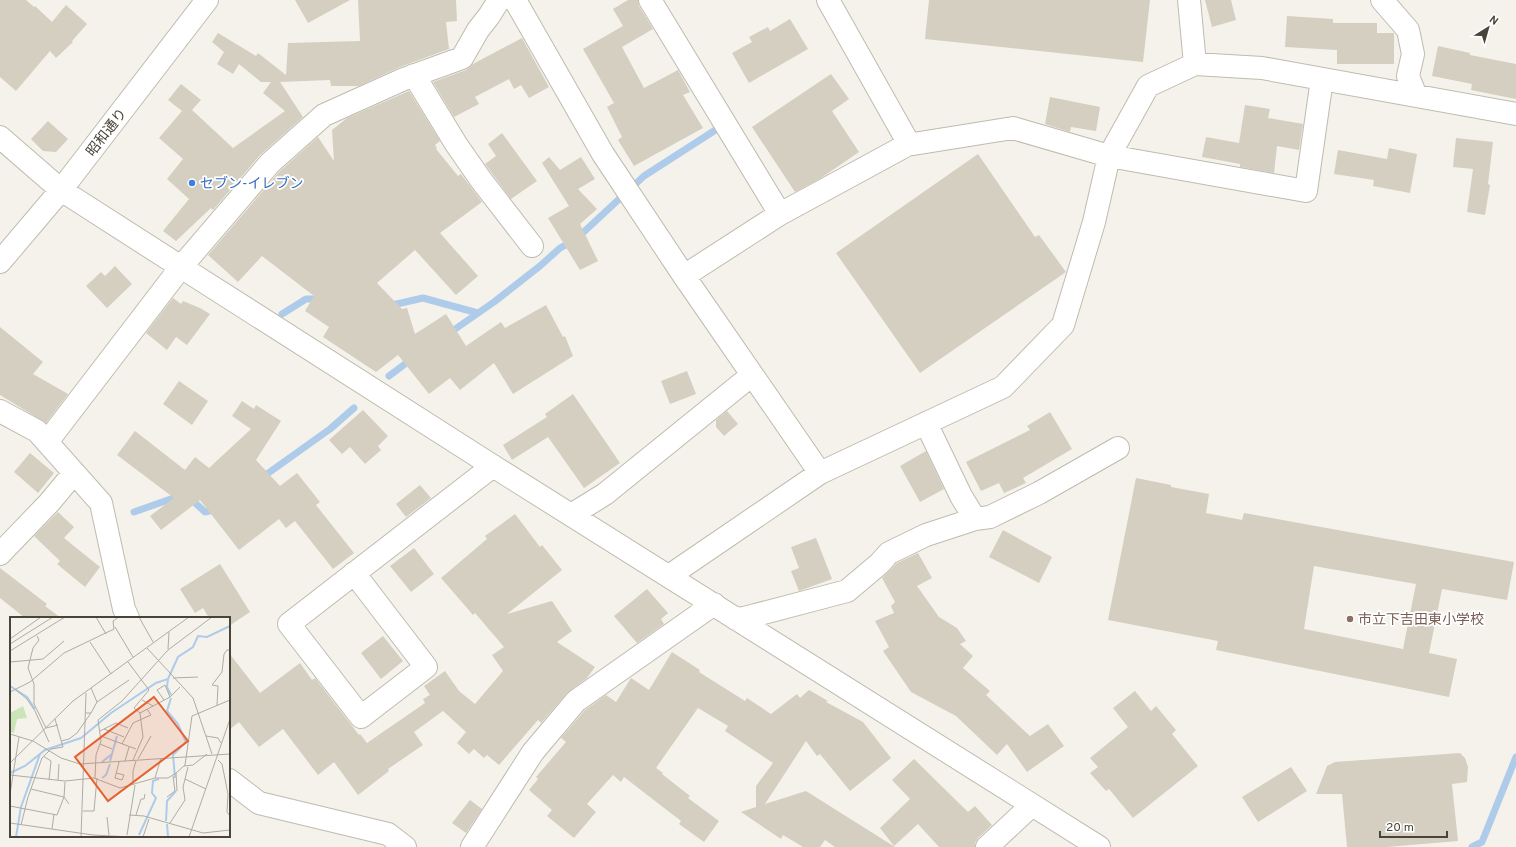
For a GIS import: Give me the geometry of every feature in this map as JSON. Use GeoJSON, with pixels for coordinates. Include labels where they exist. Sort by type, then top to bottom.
{"type":"FeatureCollection","features":[{"type":"Feature","properties":{"kind":"street","name":"昭和通り"},"geometry":{"type":"LineString","coordinates":[[0,262],[61,190],[207,0]]}},
{"type":"Feature","properties":{"kind":"street"},"geometry":{"type":"LineString","coordinates":[[47,442],[181,267],[270,163],[324,116],[414,76],[462,58],[478,30],[499,0]]}},
{"type":"Feature","properties":{"kind":"street"},"geometry":{"type":"LineString","coordinates":[[514,0],[603,154],[684,276],[820,473]]}},
{"type":"Feature","properties":{"kind":"street"},"geometry":{"type":"LineString","coordinates":[[650,0],[780,214]]}},
{"type":"Feature","properties":{"kind":"street"},"geometry":{"type":"LineString","coordinates":[[828,0],[909,144]]}},
{"type":"Feature","properties":{"kind":"street"},"geometry":{"type":"LineString","coordinates":[[1189,0],[1195,64]]}},
{"type":"Feature","properties":{"kind":"street"},"geometry":{"type":"LineString","coordinates":[[1382,0],[1408,30],[1413,54],[1408,76],[1416,96]]}},
{"type":"Feature","properties":{"kind":"street"},"geometry":{"type":"LineString","coordinates":[[668,576],[820,473],[1003,387],[1063,325],[1094,222],[1109,156],[1148,86],[1195,64],[1262,68],[1516,114]]}},
{"type":"Feature","properties":{"kind":"street"},"geometry":{"type":"LineString","coordinates":[[414,76],[456,144],[481,180],[532,246]]}},
{"type":"Feature","properties":{"kind":"street"},"geometry":{"type":"LineString","coordinates":[[684,276],[780,214],[909,144],[1014,128],[1109,156],[1306,191],[1322,79]]}},
{"type":"Feature","properties":{"kind":"street"},"geometry":{"type":"LineString","coordinates":[[0,137],[61,190],[493,466],[1099,847]]}},
{"type":"Feature","properties":{"kind":"street"},"geometry":{"type":"LineString","coordinates":[[571,515],[604,494],[752,375]]}},
{"type":"Feature","properties":{"kind":"street"},"geometry":{"type":"LineString","coordinates":[[0,411],[37,431],[101,503],[124,609],[128,617]]}},
{"type":"Feature","properties":{"kind":"street"},"geometry":{"type":"LineString","coordinates":[[926,423],[961,496],[975,520]]}},
{"type":"Feature","properties":{"kind":"street"},"geometry":{"type":"LineString","coordinates":[[736,619],[847,591],[879,564],[889,553],[926,535],[990,517],[1039,493],[1118,448]]}},
{"type":"Feature","properties":{"kind":"street"},"geometry":{"type":"LineString","coordinates":[[354,574],[426,667],[361,717],[289,624],[493,466]]}},
{"type":"Feature","properties":{"kind":"street"},"geometry":{"type":"LineString","coordinates":[[0,554],[49,503],[74,473]]}},
{"type":"Feature","properties":{"kind":"street"},"geometry":{"type":"LineString","coordinates":[[472,847],[532,752],[576,701],[714,604]]}},
{"type":"Feature","properties":{"kind":"street"},"geometry":{"type":"LineString","coordinates":[[230,781],[259,803],[388,834],[406,847]]}},
{"type":"Feature","properties":{"kind":"street"},"geometry":{"type":"LineString","coordinates":[[987,847],[1032,805]]}},
{"type":"Feature","properties":{"kind":"building"},"geometry":{"type":"Polygon","coordinates":[[[0,0],[26,0],[34,7],[35,6],[52,22],[66,5],[87,24],[72,41],[73,42],[56,58],[50,51],[16,91],[0,77],[0,0]]]}},
{"type":"Feature","properties":{"kind":"building"},"geometry":{"type":"Polygon","coordinates":[[[295,0],[350,0],[308,23],[295,0]]]}},
{"type":"Feature","properties":{"kind":"building"},"geometry":{"type":"Polygon","coordinates":[[[358,0],[456,0],[457,21],[446,22],[449,49],[400,67],[359,86],[331,86],[330,80],[280,82],[303,117],[260,155],[213,210],[211,208],[176,241],[163,231],[189,199],[167,179],[183,159],[159,138],[182,111],[168,100],[181,84],[201,100],[192,110],[233,148],[285,111],[263,93],[271,82],[261,82],[239,64],[233,74],[217,64],[224,52],[212,42],[218,33],[256,56],[258,53],[286,75],[288,43],[360,41],[358,0]]]}},
{"type":"Feature","properties":{"kind":"building"},"geometry":{"type":"Polygon","coordinates":[[[628,0],[638,0],[639,6],[653,29],[622,47],[644,88],[678,70],[690,92],[683,95],[703,128],[634,166],[618,140],[622,137],[607,107],[614,103],[583,49],[623,26],[613,9],[628,0]]]}},
{"type":"Feature","properties":{"kind":"building"},"geometry":{"type":"Polygon","coordinates":[[[929,0],[1150,0],[1143,62],[925,39],[929,0]]]}},
{"type":"Feature","properties":{"kind":"building"},"geometry":{"type":"Polygon","coordinates":[[[1205,0],[1231,0],[1236,20],[1212,27],[1205,0]]]}},
{"type":"Feature","properties":{"kind":"building"},"geometry":{"type":"Polygon","coordinates":[[[1287,16],[1333,19],[1333,23],[1377,23],[1377,33],[1394,33],[1394,64],[1337,64],[1337,50],[1285,47],[1287,16]]]}},
{"type":"Feature","properties":{"kind":"building"},"geometry":{"type":"Polygon","coordinates":[[[790,19],[808,49],[749,83],[732,53],[752,42],[749,37],[768,27],[770,31],[790,19]]]}},
{"type":"Feature","properties":{"kind":"building"},"geometry":{"type":"Polygon","coordinates":[[[522,38],[549,87],[529,98],[521,85],[514,89],[509,79],[475,97],[479,104],[454,117],[433,82],[466,70],[473,64],[522,38]]]}},
{"type":"Feature","properties":{"kind":"building"},"geometry":{"type":"Polygon","coordinates":[[[1438,46],[1470,53],[1470,55],[1516,64],[1516,99],[1471,90],[1472,84],[1432,76],[1438,46]]]}},
{"type":"Feature","properties":{"kind":"building"},"geometry":{"type":"Polygon","coordinates":[[[831,74],[849,99],[832,111],[859,152],[821,178],[795,192],[752,127],[831,74]]]}},
{"type":"Feature","properties":{"kind":"building"},"geometry":{"type":"Polygon","coordinates":[[[409,91],[440,141],[435,145],[437,148],[436,149],[458,176],[461,174],[482,202],[440,233],[478,276],[456,295],[415,250],[377,283],[402,309],[407,308],[415,334],[446,314],[466,346],[501,322],[505,328],[546,305],[563,337],[565,336],[573,356],[513,394],[494,363],[460,390],[450,378],[429,394],[398,355],[376,372],[323,337],[329,327],[305,311],[314,296],[262,256],[238,282],[208,255],[279,172],[318,137],[334,161],[332,130],[347,118],[409,91]]]}},
{"type":"Feature","properties":{"kind":"building"},"geometry":{"type":"Polygon","coordinates":[[[1050,97],[1100,107],[1096,131],[1071,127],[1070,132],[1045,124],[1050,97]]]}},
{"type":"Feature","properties":{"kind":"building"},"geometry":{"type":"Polygon","coordinates":[[[1245,105],[1270,109],[1268,118],[1303,124],[1299,150],[1277,146],[1274,173],[1240,167],[1240,164],[1202,157],[1206,137],[1239,143],[1245,105]]]}},
{"type":"Feature","properties":{"kind":"building"},"geometry":{"type":"Polygon","coordinates":[[[48,121],[68,139],[56,152],[43,151],[31,139],[48,121]]]}},
{"type":"Feature","properties":{"kind":"building"},"geometry":{"type":"Polygon","coordinates":[[[502,133],[537,181],[511,199],[485,164],[496,156],[488,144],[502,133]]]}},
{"type":"Feature","properties":{"kind":"building"},"geometry":{"type":"Polygon","coordinates":[[[1456,138],[1493,142],[1488,184],[1490,185],[1485,215],[1467,212],[1473,169],[1453,167],[1456,138]]]}},
{"type":"Feature","properties":{"kind":"building"},"geometry":{"type":"Polygon","coordinates":[[[1389,148],[1417,154],[1410,193],[1373,186],[1374,180],[1334,174],[1338,150],[1387,159],[1389,148]]]}},
{"type":"Feature","properties":{"kind":"building"},"geometry":{"type":"Polygon","coordinates":[[[978,154],[1035,237],[1039,235],[1066,272],[920,373],[836,253],[978,154]]]}},
{"type":"Feature","properties":{"kind":"building"},"geometry":{"type":"Polygon","coordinates":[[[549,157],[560,170],[581,157],[595,179],[578,189],[597,209],[580,224],[598,261],[580,270],[548,218],[569,206],[542,163],[549,157]]]}},
{"type":"Feature","properties":{"kind":"building"},"geometry":{"type":"Polygon","coordinates":[[[115,266],[132,284],[107,308],[86,286],[101,272],[105,276],[115,266]]]}},
{"type":"Feature","properties":{"kind":"building"},"geometry":{"type":"Polygon","coordinates":[[[173,298],[181,304],[183,301],[210,314],[187,345],[176,337],[167,350],[146,333],[173,298]]]}},
{"type":"Feature","properties":{"kind":"building"},"geometry":{"type":"Polygon","coordinates":[[[0,327],[43,362],[33,374],[68,394],[46,423],[0,395],[0,327]]]}},
{"type":"Feature","properties":{"kind":"building"},"geometry":{"type":"Polygon","coordinates":[[[687,371],[696,394],[670,404],[661,381],[687,371]]]}},
{"type":"Feature","properties":{"kind":"building"},"geometry":{"type":"Polygon","coordinates":[[[179,381],[208,401],[192,425],[163,404],[179,381]]]}},
{"type":"Feature","properties":{"kind":"building"},"geometry":{"type":"Polygon","coordinates":[[[573,394],[620,463],[584,488],[548,437],[512,460],[503,445],[547,417],[545,414],[573,394]]]}},
{"type":"Feature","properties":{"kind":"building"},"geometry":{"type":"Polygon","coordinates":[[[242,401],[254,409],[256,405],[281,421],[256,460],[280,486],[297,473],[320,502],[316,505],[354,553],[333,569],[295,521],[286,528],[279,519],[239,550],[200,500],[161,530],[150,516],[174,498],[117,455],[135,431],[185,470],[195,457],[209,468],[251,429],[232,416],[242,401]]]}},
{"type":"Feature","properties":{"kind":"building"},"geometry":{"type":"Polygon","coordinates":[[[363,410],[388,436],[378,446],[381,450],[365,464],[350,447],[342,454],[329,440],[363,410]]]}},
{"type":"Feature","properties":{"kind":"building"},"geometry":{"type":"Polygon","coordinates":[[[727,411],[738,424],[724,436],[716,427],[716,420],[727,411]]]}},
{"type":"Feature","properties":{"kind":"building"},"geometry":{"type":"Polygon","coordinates":[[[1050,412],[1072,449],[1023,478],[1026,483],[1004,493],[999,483],[981,491],[966,462],[1030,430],[1027,426],[1050,412]]]}},
{"type":"Feature","properties":{"kind":"building"},"geometry":{"type":"Polygon","coordinates":[[[926,451],[944,489],[920,502],[900,466],[926,451]]]}},
{"type":"Feature","properties":{"kind":"building"},"geometry":{"type":"Polygon","coordinates":[[[30,453],[54,473],[38,493],[14,472],[30,453]]]}},
{"type":"Feature","properties":{"kind":"building"},"geometry":{"type":"Polygon","coordinates":[[[1136,478],[1171,485],[1171,487],[1209,494],[1206,513],[1242,520],[1244,513],[1514,562],[1507,600],[1442,589],[1429,653],[1457,659],[1449,697],[1216,650],[1218,641],[1108,620],[1136,478]],[[1314,566],[1304,629],[1403,649],[1416,584],[1314,566]]]}},
{"type":"Feature","properties":{"kind":"building"},"geometry":{"type":"Polygon","coordinates":[[[420,485],[431,498],[406,517],[396,504],[420,485]]]}},
{"type":"Feature","properties":{"kind":"building"},"geometry":{"type":"Polygon","coordinates":[[[58,512],[74,527],[64,538],[100,567],[85,587],[57,564],[60,561],[34,536],[58,512]]]}},
{"type":"Feature","properties":{"kind":"building"},"geometry":{"type":"Polygon","coordinates":[[[515,514],[540,547],[542,545],[562,570],[507,614],[552,601],[572,631],[557,642],[595,667],[587,678],[567,693],[541,723],[538,720],[499,765],[487,755],[484,758],[474,749],[469,754],[457,743],[466,732],[443,711],[414,732],[423,745],[388,769],[389,771],[358,795],[334,762],[318,775],[283,729],[259,747],[239,722],[230,729],[230,654],[260,693],[300,663],[312,680],[315,678],[359,735],[360,734],[367,743],[425,703],[423,699],[430,695],[424,686],[445,671],[459,691],[475,704],[503,671],[492,655],[504,647],[475,613],[473,615],[441,578],[487,539],[485,536],[515,514]]]}},
{"type":"Feature","properties":{"kind":"building"},"geometry":{"type":"Polygon","coordinates":[[[1003,530],[1052,557],[1039,583],[989,557],[1003,530]]]}},
{"type":"Feature","properties":{"kind":"building"},"geometry":{"type":"Polygon","coordinates":[[[816,538],[832,579],[799,591],[791,571],[799,568],[791,547],[816,538]]]}},
{"type":"Feature","properties":{"kind":"building"},"geometry":{"type":"Polygon","coordinates":[[[414,548],[434,574],[411,592],[390,566],[414,548]]]}},
{"type":"Feature","properties":{"kind":"building"},"geometry":{"type":"Polygon","coordinates":[[[918,553],[932,578],[917,586],[939,617],[957,628],[966,641],[960,644],[973,656],[963,668],[990,691],[986,695],[1030,736],[1048,724],[1064,746],[1027,772],[1007,744],[997,755],[956,716],[911,692],[883,651],[889,647],[875,621],[894,613],[891,606],[895,602],[882,578],[897,563],[918,553]]]}},
{"type":"Feature","properties":{"kind":"building"},"geometry":{"type":"Polygon","coordinates":[[[220,564],[250,612],[230,625],[230,617],[208,617],[203,608],[195,613],[180,589],[220,564]]]}},
{"type":"Feature","properties":{"kind":"building"},"geometry":{"type":"Polygon","coordinates":[[[0,568],[47,604],[45,606],[60,617],[24,617],[0,598],[0,568]]]}},
{"type":"Feature","properties":{"kind":"building"},"geometry":{"type":"Polygon","coordinates":[[[647,589],[668,613],[661,619],[664,624],[637,643],[614,616],[647,589]]]}},
{"type":"Feature","properties":{"kind":"building"},"geometry":{"type":"Polygon","coordinates":[[[383,636],[403,661],[381,679],[361,653],[383,636]]]}},
{"type":"Feature","properties":{"kind":"building"},"geometry":{"type":"Polygon","coordinates":[[[672,652],[700,670],[699,672],[745,701],[747,698],[771,714],[797,694],[800,698],[809,690],[828,701],[826,702],[863,722],[891,758],[850,791],[820,754],[817,756],[806,741],[765,804],[806,791],[895,847],[835,847],[825,840],[820,847],[803,847],[783,835],[781,839],[741,812],[756,807],[756,786],[773,763],[725,731],[728,726],[698,708],[656,768],[690,796],[688,798],[719,821],[704,842],[679,824],[681,821],[624,777],[621,782],[613,775],[587,804],[596,812],[574,838],[547,816],[552,810],[529,790],[538,779],[536,777],[566,742],[561,738],[585,710],[606,695],[616,702],[631,678],[649,690],[672,652]]]}},
{"type":"Feature","properties":{"kind":"building"},"geometry":{"type":"Polygon","coordinates":[[[1135,691],[1151,711],[1156,706],[1176,730],[1172,734],[1198,766],[1133,818],[1109,789],[1106,791],[1090,773],[1098,767],[1090,758],[1128,727],[1113,708],[1135,691]]]}},
{"type":"Feature","properties":{"kind":"building"},"geometry":{"type":"Polygon","coordinates":[[[1460,753],[1465,758],[1468,767],[1467,782],[1452,784],[1458,841],[1387,847],[1347,847],[1342,794],[1316,794],[1327,766],[1335,762],[1460,753]]]}},
{"type":"Feature","properties":{"kind":"building"},"geometry":{"type":"Polygon","coordinates":[[[914,759],[968,812],[975,806],[992,825],[978,838],[975,843],[975,847],[939,847],[918,824],[894,846],[880,828],[910,799],[892,780],[914,759]]]}},
{"type":"Feature","properties":{"kind":"building"},"geometry":{"type":"Polygon","coordinates":[[[1291,767],[1307,791],[1258,822],[1242,797],[1291,767]]]}},
{"type":"Feature","properties":{"kind":"building"},"geometry":{"type":"Polygon","coordinates":[[[470,800],[482,809],[466,833],[452,823],[470,800]]]}},
{"type":"Feature","properties":{"kind":"waterway"},"geometry":{"type":"LineString","coordinates":[[448,334],[494,302],[540,266],[560,248],[575,240],[644,176],[717,129]]}},
{"type":"Feature","properties":{"kind":"waterway"},"geometry":{"type":"LineString","coordinates":[[388,306],[423,298],[478,313]]}},
{"type":"Feature","properties":{"kind":"waterway"},"geometry":{"type":"LineString","coordinates":[[282,314],[306,299],[321,299]]}},
{"type":"Feature","properties":{"kind":"waterway"},"geometry":{"type":"LineString","coordinates":[[389,376],[413,358]]}},
{"type":"Feature","properties":{"kind":"waterway"},"geometry":{"type":"LineString","coordinates":[[260,479],[330,429],[354,408]]}},
{"type":"Feature","properties":{"kind":"waterway"},"geometry":{"type":"LineString","coordinates":[[134,512],[182,495],[191,499],[205,512],[217,509]]}},
{"type":"Feature","properties":{"kind":"waterway"},"geometry":{"type":"LineString","coordinates":[[1472,847],[1482,842],[1516,757]]}},
{"type":"Feature","properties":{"kind":"place","name":"セブン-イレブン"},"geometry":{"type":"Point","coordinates":[192,183]}},
{"type":"Feature","properties":{"kind":"place","name":"市立下吉田東小学校"},"geometry":{"type":"Point","coordinates":[1350,619]}}]}
